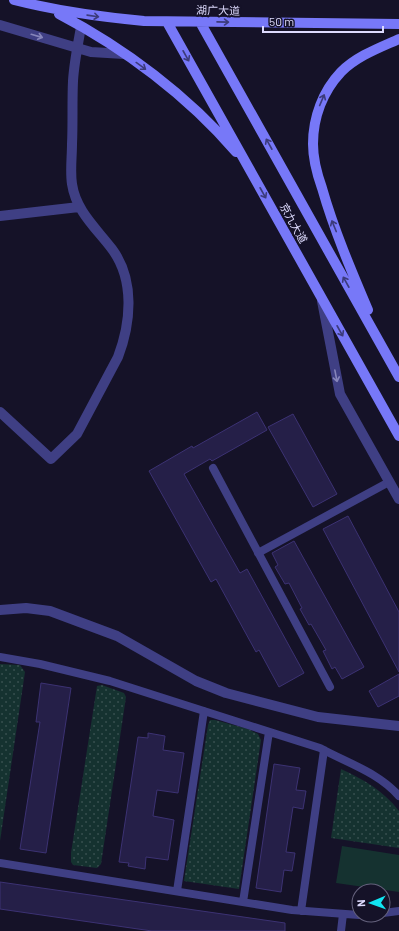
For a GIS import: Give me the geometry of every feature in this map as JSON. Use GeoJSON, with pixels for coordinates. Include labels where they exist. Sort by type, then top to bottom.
{"type":"FeatureCollection","features":[{"type":"Feature","properties":{"kind":"street","name":"湖广大道"},"geometry":{"type":"LineString","coordinates":[[14,0],[104,18],[144,21],[399,24]]}},
{"type":"Feature","properties":{"kind":"street"},"geometry":{"type":"LineString","coordinates":[[48,8],[124,54],[166,84],[213,127],[250,169]]}},
{"type":"Feature","properties":{"kind":"street","name":"京九大道"},"geometry":{"type":"LineString","coordinates":[[167,22],[399,436]]}},
{"type":"Feature","properties":{"kind":"street","name":"京九大道"},"geometry":{"type":"LineString","coordinates":[[200,22],[399,377]]}},
{"type":"Feature","properties":{"kind":"street"},"geometry":{"type":"LineString","coordinates":[[0,25],[91,52],[124,54]]}},
{"type":"Feature","properties":{"kind":"street"},"geometry":{"type":"LineString","coordinates":[[0,412],[51,459],[77,434],[121,350],[126,329],[128,316],[128,289],[122,265],[115,253],[83,214],[75,199],[71,182],[74,79],[81,27]]}},
{"type":"Feature","properties":{"kind":"street"},"geometry":{"type":"LineString","coordinates":[[386,353],[330,218],[316,167],[313,144],[315,121],[321,103],[335,79],[342,71],[360,57],[399,39]]}},
{"type":"Feature","properties":{"kind":"street"},"geometry":{"type":"LineString","coordinates":[[0,216],[79,207]]}},
{"type":"Feature","properties":{"kind":"street"},"geometry":{"type":"LineString","coordinates":[[321,297],[340,394],[399,499]]}},
{"type":"Feature","properties":{"kind":"street"},"geometry":{"type":"LineString","coordinates":[[0,610],[26,608],[50,611],[117,636],[196,681],[226,694],[318,717],[399,726]]}},
{"type":"Feature","properties":{"kind":"lane"},"geometry":{"type":"LineString","coordinates":[[213,468],[330,687]]}},
{"type":"Feature","properties":{"kind":"lane"},"geometry":{"type":"LineString","coordinates":[[258,553],[389,482]]}},
{"type":"Feature","properties":{"kind":"lane"},"geometry":{"type":"LineString","coordinates":[[0,657],[40,664],[110,681],[324,750],[371,773],[384,782],[399,796]]}},
{"type":"Feature","properties":{"kind":"lane"},"geometry":{"type":"LineString","coordinates":[[177,891],[204,711]]}},
{"type":"Feature","properties":{"kind":"lane"},"geometry":{"type":"LineString","coordinates":[[243,902],[269,732]]}},
{"type":"Feature","properties":{"kind":"lane"},"geometry":{"type":"LineString","coordinates":[[301,910],[324,750]]}},
{"type":"Feature","properties":{"kind":"lane"},"geometry":{"type":"LineString","coordinates":[[0,863],[243,902],[301,910],[351,914]]}},
{"type":"Feature","properties":{"kind":"lane"},"geometry":{"type":"LineString","coordinates":[[341,931],[343,914]]}},
{"type":"Feature","properties":{"kind":"green space"},"geometry":{"type":"Polygon","coordinates":[[[0,664],[20,665],[25,672],[0,841],[0,664]]]}},
{"type":"Feature","properties":{"kind":"green space"},"geometry":{"type":"Polygon","coordinates":[[[102,685],[124,693],[126,697],[101,864],[97,868],[73,865],[71,862],[71,853],[97,686],[102,685]]]}},
{"type":"Feature","properties":{"kind":"green space"},"geometry":{"type":"Polygon","coordinates":[[[210,720],[248,729],[258,734],[261,740],[239,889],[184,881],[210,720]]]}},
{"type":"Feature","properties":{"kind":"green space"},"geometry":{"type":"Polygon","coordinates":[[[341,769],[358,777],[380,791],[399,811],[399,848],[331,838],[341,769]]]}},
{"type":"Feature","properties":{"kind":"green space"},"geometry":{"type":"Polygon","coordinates":[[[342,846],[399,855],[399,892],[391,891],[391,883],[351,883],[351,885],[336,883],[342,846]]]}},
{"type":"Feature","properties":{"kind":"building"},"geometry":{"type":"Polygon","coordinates":[[[257,412],[267,430],[212,461],[210,459],[184,474],[240,573],[247,569],[304,673],[279,687],[259,650],[256,652],[216,579],[211,582],[149,471],[192,446],[193,448],[257,412]]]}},
{"type":"Feature","properties":{"kind":"building"},"geometry":{"type":"Polygon","coordinates":[[[293,414],[337,494],[313,507],[268,427],[293,414]]]}},
{"type":"Feature","properties":{"kind":"building"},"geometry":{"type":"Polygon","coordinates":[[[348,516],[399,612],[399,672],[323,529],[348,516]]]}},
{"type":"Feature","properties":{"kind":"building"},"geometry":{"type":"Polygon","coordinates":[[[294,541],[364,667],[342,679],[335,667],[332,669],[323,651],[326,650],[311,624],[309,625],[300,609],[302,608],[289,583],[285,584],[275,567],[278,565],[272,553],[294,541]]]}},
{"type":"Feature","properties":{"kind":"building"},"geometry":{"type":"Polygon","coordinates":[[[399,674],[399,696],[378,707],[369,691],[399,674]]]}},
{"type":"Feature","properties":{"kind":"building"},"geometry":{"type":"Polygon","coordinates":[[[41,683],[71,688],[46,853],[20,849],[40,722],[36,722],[41,683]]]}},
{"type":"Feature","properties":{"kind":"building"},"geometry":{"type":"Polygon","coordinates":[[[148,733],[165,736],[163,750],[184,753],[178,793],[157,790],[153,816],[174,820],[168,860],[146,857],[145,869],[128,866],[129,863],[119,862],[138,737],[148,738],[148,733]]]}},
{"type":"Feature","properties":{"kind":"building"},"geometry":{"type":"Polygon","coordinates":[[[274,764],[300,768],[296,790],[306,791],[303,809],[293,807],[286,852],[295,853],[292,871],[284,870],[281,892],[256,888],[274,764]]]}},
{"type":"Feature","properties":{"kind":"building"},"geometry":{"type":"Polygon","coordinates":[[[0,882],[285,923],[285,931],[152,931],[0,909],[0,882]]]}}]}
